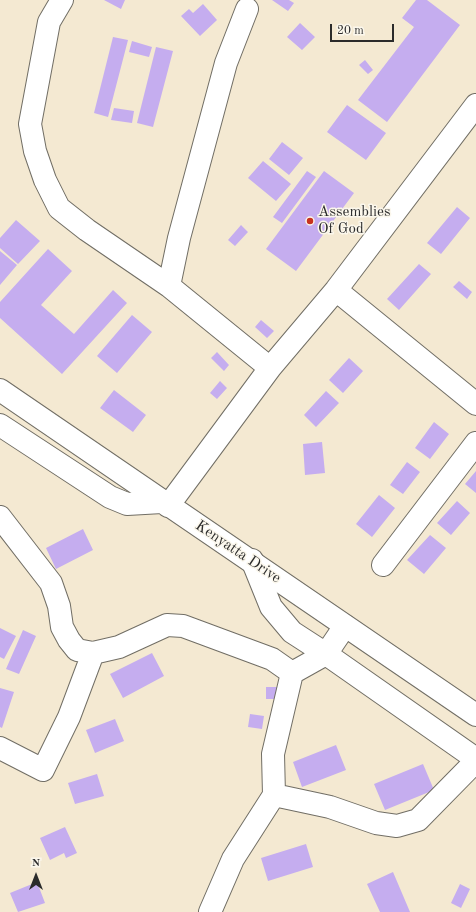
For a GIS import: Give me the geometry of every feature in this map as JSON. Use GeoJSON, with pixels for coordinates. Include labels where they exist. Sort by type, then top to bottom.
{"type":"FeatureCollection","features":[{"type":"Feature","properties":{"kind":"street"},"geometry":{"type":"LineString","coordinates":[[62,0],[49,22],[30,124],[35,151],[44,180],[59,208],[87,230],[169,286],[270,368]]}},
{"type":"Feature","properties":{"kind":"street"},"geometry":{"type":"LineString","coordinates":[[169,286],[180,238],[226,63],[247,8]]}},
{"type":"Feature","properties":{"kind":"street"},"geometry":{"type":"LineString","coordinates":[[0,425],[110,497],[127,504],[165,504],[270,368],[336,290],[476,105]]}},
{"type":"Feature","properties":{"kind":"street"},"geometry":{"type":"LineString","coordinates":[[336,290],[476,404]]}},
{"type":"Feature","properties":{"kind":"street","name":"Kenyatta Drive"},"geometry":{"type":"LineString","coordinates":[[0,390],[165,504],[252,560],[345,626],[476,715]]}},
{"type":"Feature","properties":{"kind":"street"},"geometry":{"type":"LineString","coordinates":[[383,565],[476,443]]}},
{"type":"Feature","properties":{"kind":"street"},"geometry":{"type":"LineString","coordinates":[[0,517],[51,583],[59,606],[62,627],[68,640],[77,650],[93,653],[119,647],[167,625],[182,626],[272,659],[292,673]]}},
{"type":"Feature","properties":{"kind":"street"},"geometry":{"type":"LineString","coordinates":[[252,560],[271,607],[292,632],[326,654],[476,760],[418,820],[398,826],[376,823],[330,807],[274,796]]}},
{"type":"Feature","properties":{"kind":"street"},"geometry":{"type":"LineString","coordinates":[[210,912],[233,859],[274,796],[272,754],[292,673],[326,654],[345,626]]}},
{"type":"Feature","properties":{"kind":"street"},"geometry":{"type":"LineString","coordinates":[[0,748],[43,770],[69,718],[93,653]]}},
{"type":"Feature","properties":{"kind":"building"},"geometry":{"type":"Polygon","coordinates":[[[104,0],[125,0],[121,9],[104,0]]]}},
{"type":"Feature","properties":{"kind":"building"},"geometry":{"type":"Polygon","coordinates":[[[272,0],[289,0],[294,3],[288,11],[272,0]]]}},
{"type":"Feature","properties":{"kind":"building"},"geometry":{"type":"Polygon","coordinates":[[[416,0],[427,0],[460,25],[387,122],[358,100],[414,27],[402,18],[416,0]]]}},
{"type":"Feature","properties":{"kind":"building"},"geometry":{"type":"Polygon","coordinates":[[[203,4],[217,20],[200,36],[181,16],[189,9],[193,13],[203,4]]]}},
{"type":"Feature","properties":{"kind":"building"},"geometry":{"type":"Polygon","coordinates":[[[300,23],[315,37],[302,50],[287,37],[300,23]]]}},
{"type":"Feature","properties":{"kind":"building"},"geometry":{"type":"Polygon","coordinates":[[[113,37],[128,40],[108,117],[94,113],[113,37]]]}},
{"type":"Feature","properties":{"kind":"building"},"geometry":{"type":"Polygon","coordinates":[[[132,41],[152,47],[149,57],[129,52],[132,41]]]}},
{"type":"Feature","properties":{"kind":"building"},"geometry":{"type":"Polygon","coordinates":[[[156,47],[173,51],[153,127],[137,123],[156,47]]]}},
{"type":"Feature","properties":{"kind":"building"},"geometry":{"type":"Polygon","coordinates":[[[365,60],[373,70],[368,74],[359,65],[365,60]]]}},
{"type":"Feature","properties":{"kind":"building"},"geometry":{"type":"Polygon","coordinates":[[[347,105],[386,133],[366,160],[327,132],[347,105]]]}},
{"type":"Feature","properties":{"kind":"building"},"geometry":{"type":"Polygon","coordinates":[[[114,108],[134,111],[132,123],[111,120],[114,108]]]}},
{"type":"Feature","properties":{"kind":"building"},"geometry":{"type":"Polygon","coordinates":[[[282,142],[303,158],[289,175],[269,159],[282,142]]]}},
{"type":"Feature","properties":{"kind":"building"},"geometry":{"type":"Polygon","coordinates":[[[263,161],[291,184],[276,201],[248,178],[263,161]]]}},
{"type":"Feature","properties":{"kind":"building"},"geometry":{"type":"Polygon","coordinates":[[[307,171],[316,177],[282,223],[273,217],[307,171]]]}},
{"type":"Feature","properties":{"kind":"building","name":"Assemblies Of God"},"geometry":{"type":"Polygon","coordinates":[[[324,171],[354,193],[296,271],[266,249],[324,171]]]}},
{"type":"Feature","properties":{"kind":"building"},"geometry":{"type":"Polygon","coordinates":[[[457,207],[470,218],[441,254],[427,243],[457,207]]]}},
{"type":"Feature","properties":{"kind":"building"},"geometry":{"type":"Polygon","coordinates":[[[16,220],[40,241],[18,264],[0,248],[0,238],[16,220]]]}},
{"type":"Feature","properties":{"kind":"building"},"geometry":{"type":"Polygon","coordinates":[[[241,225],[248,232],[235,246],[228,240],[241,225]]]}},
{"type":"Feature","properties":{"kind":"building"},"geometry":{"type":"Polygon","coordinates":[[[48,249],[72,271],[41,305],[74,334],[113,290],[127,303],[62,374],[0,318],[0,302],[48,249]]]}},
{"type":"Feature","properties":{"kind":"building"},"geometry":{"type":"Polygon","coordinates":[[[0,251],[17,265],[0,285],[0,251]]]}},
{"type":"Feature","properties":{"kind":"building"},"geometry":{"type":"Polygon","coordinates":[[[419,264],[431,274],[399,310],[387,299],[419,264]]]}},
{"type":"Feature","properties":{"kind":"building"},"geometry":{"type":"Polygon","coordinates":[[[459,281],[472,292],[467,299],[453,287],[459,281]]]}},
{"type":"Feature","properties":{"kind":"building"},"geometry":{"type":"Polygon","coordinates":[[[132,315],[152,332],[117,373],[97,356],[132,315]]]}},
{"type":"Feature","properties":{"kind":"building"},"geometry":{"type":"Polygon","coordinates":[[[261,320],[274,331],[267,338],[255,327],[261,320]]]}},
{"type":"Feature","properties":{"kind":"building"},"geometry":{"type":"Polygon","coordinates":[[[217,352],[229,365],[224,371],[211,358],[217,352]]]}},
{"type":"Feature","properties":{"kind":"building"},"geometry":{"type":"Polygon","coordinates":[[[349,358],[363,371],[343,393],[329,380],[349,358]]]}},
{"type":"Feature","properties":{"kind":"building"},"geometry":{"type":"Polygon","coordinates":[[[220,381],[227,388],[217,399],[210,393],[220,381]]]}},
{"type":"Feature","properties":{"kind":"building"},"geometry":{"type":"Polygon","coordinates":[[[114,390],[146,415],[133,432],[100,408],[114,390]]]}},
{"type":"Feature","properties":{"kind":"building"},"geometry":{"type":"Polygon","coordinates":[[[326,391],[339,403],[316,427],[304,415],[326,391]]]}},
{"type":"Feature","properties":{"kind":"building"},"geometry":{"type":"Polygon","coordinates":[[[434,422],[449,434],[430,459],[415,448],[434,422]]]}},
{"type":"Feature","properties":{"kind":"building"},"geometry":{"type":"Polygon","coordinates":[[[322,442],[325,473],[305,475],[303,444],[322,442]]]}},
{"type":"Feature","properties":{"kind":"building"},"geometry":{"type":"Polygon","coordinates":[[[407,462],[420,472],[403,494],[390,485],[407,462]]]}},
{"type":"Feature","properties":{"kind":"building"},"geometry":{"type":"Polygon","coordinates":[[[476,471],[476,493],[465,484],[476,471]]]}},
{"type":"Feature","properties":{"kind":"building"},"geometry":{"type":"Polygon","coordinates":[[[379,495],[395,508],[372,537],[356,524],[379,495]]]}},
{"type":"Feature","properties":{"kind":"building"},"geometry":{"type":"Polygon","coordinates":[[[457,501],[470,513],[451,535],[437,523],[457,501]]]}},
{"type":"Feature","properties":{"kind":"building"},"geometry":{"type":"Polygon","coordinates":[[[83,529],[93,550],[56,569],[46,548],[83,529]]]}},
{"type":"Feature","properties":{"kind":"building"},"geometry":{"type":"Polygon","coordinates":[[[430,535],[446,548],[424,574],[407,560],[430,535]]]}},
{"type":"Feature","properties":{"kind":"building"},"geometry":{"type":"Polygon","coordinates":[[[0,628],[16,636],[4,659],[0,657],[0,628]]]}},
{"type":"Feature","properties":{"kind":"building"},"geometry":{"type":"Polygon","coordinates":[[[23,630],[36,636],[19,674],[6,669],[23,630]]]}},
{"type":"Feature","properties":{"kind":"building"},"geometry":{"type":"Polygon","coordinates":[[[152,653],[164,676],[123,698],[110,674],[152,653]]]}},
{"type":"Feature","properties":{"kind":"building"},"geometry":{"type":"Polygon","coordinates":[[[266,687],[278,687],[278,699],[266,699],[266,687]]]}},
{"type":"Feature","properties":{"kind":"building"},"geometry":{"type":"Polygon","coordinates":[[[0,688],[14,692],[2,728],[0,727],[0,688]]]}},
{"type":"Feature","properties":{"kind":"building"},"geometry":{"type":"Polygon","coordinates":[[[250,714],[264,716],[262,729],[248,727],[250,714]]]}},
{"type":"Feature","properties":{"kind":"building"},"geometry":{"type":"Polygon","coordinates":[[[115,719],[124,741],[95,753],[86,730],[115,719]]]}},
{"type":"Feature","properties":{"kind":"building"},"geometry":{"type":"Polygon","coordinates":[[[336,745],[346,770],[302,787],[293,762],[336,745]]]}},
{"type":"Feature","properties":{"kind":"building"},"geometry":{"type":"Polygon","coordinates":[[[423,764],[434,790],[385,810],[374,784],[423,764]]]}},
{"type":"Feature","properties":{"kind":"building"},"geometry":{"type":"Polygon","coordinates":[[[97,774],[104,796],[75,804],[68,783],[97,774]]]}},
{"type":"Feature","properties":{"kind":"building"},"geometry":{"type":"Polygon","coordinates":[[[65,827],[77,853],[66,858],[64,853],[50,860],[40,838],[65,827]]]}},
{"type":"Feature","properties":{"kind":"building"},"geometry":{"type":"Polygon","coordinates":[[[306,844],[313,867],[268,881],[261,858],[306,844]]]}},
{"type":"Feature","properties":{"kind":"building"},"geometry":{"type":"Polygon","coordinates":[[[393,872],[410,912],[380,912],[367,884],[393,872]]]}},
{"type":"Feature","properties":{"kind":"building"},"geometry":{"type":"Polygon","coordinates":[[[37,882],[45,903],[18,912],[10,893],[37,882]]]}},
{"type":"Feature","properties":{"kind":"building"},"geometry":{"type":"Polygon","coordinates":[[[460,884],[470,889],[461,908],[451,903],[460,884]]]}},
{"type":"Feature","properties":{"kind":"place","name":"Assemblies Of God"},"geometry":{"type":"Point","coordinates":[310,221]}}]}
